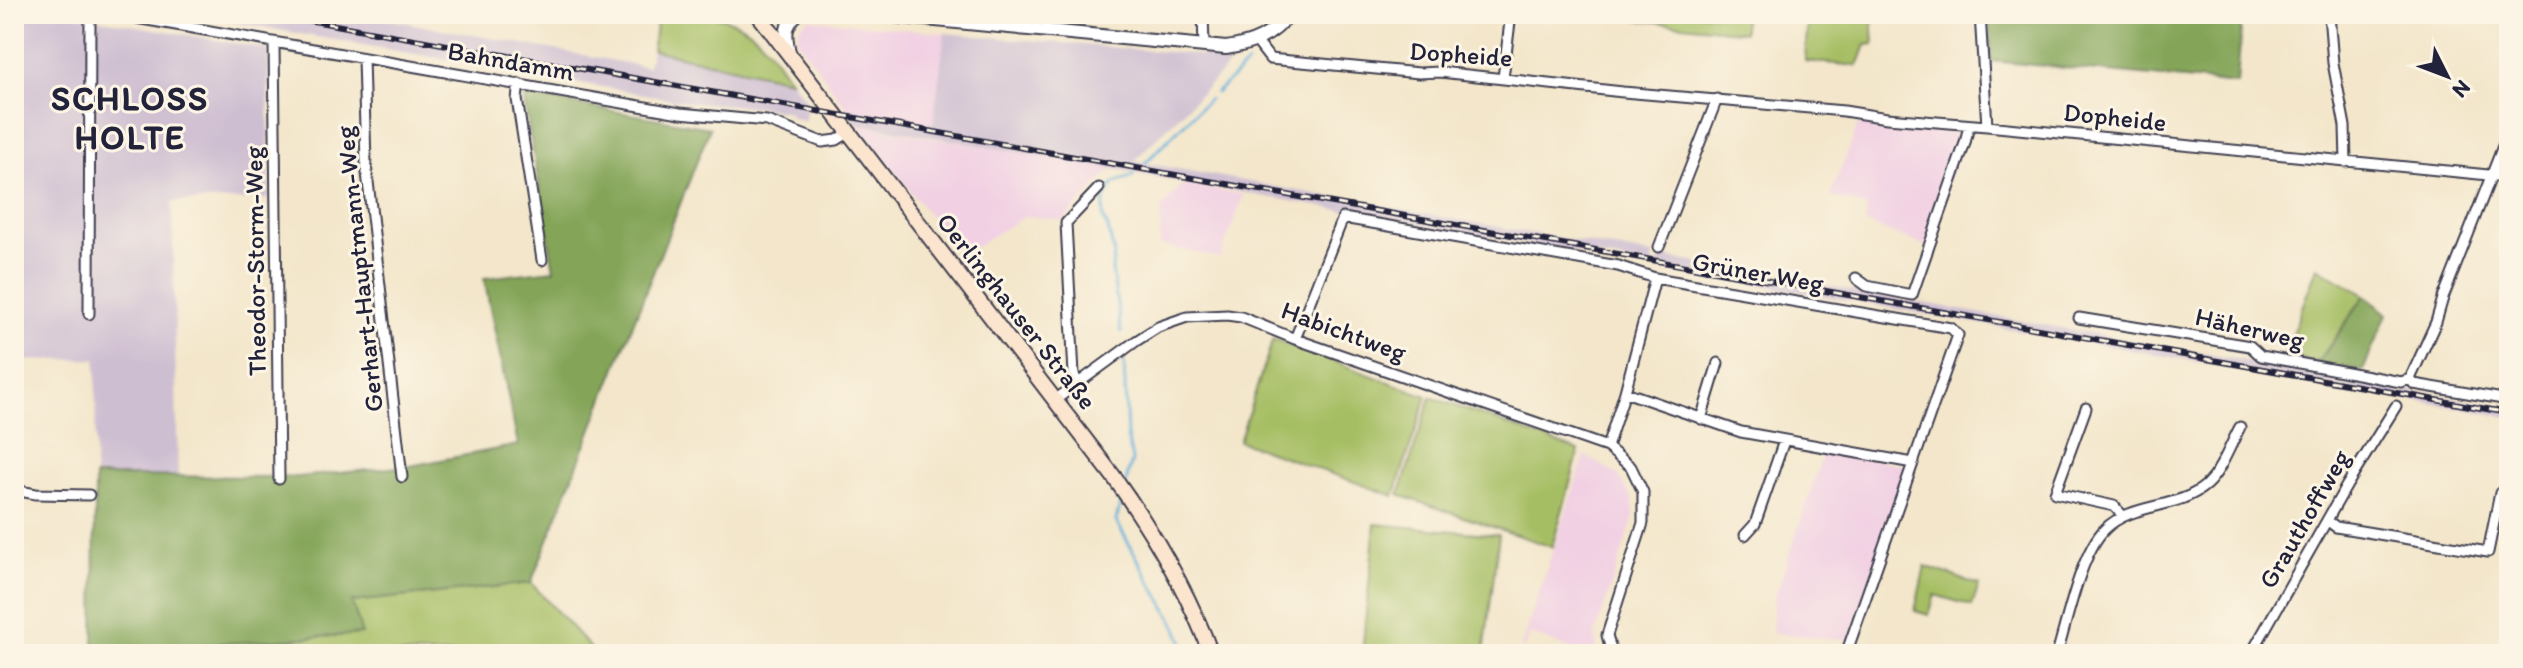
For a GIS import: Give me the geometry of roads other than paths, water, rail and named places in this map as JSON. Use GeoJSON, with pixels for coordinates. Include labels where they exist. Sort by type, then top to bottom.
{"type":"FeatureCollection","features":[{"type":"Feature","properties":{"kind":"main road","name":"Oerlinghauser Straße"},"geometry":{"type":"LineString","coordinates":[[758,14],[1133,503],[1176,577],[1211,654]]}},
{"type":"Feature","properties":{"kind":"street"},"geometry":{"type":"LineString","coordinates":[[89,314],[90,14]]}},
{"type":"Feature","properties":{"kind":"street","name":"Bahndamm"},"geometry":{"type":"LineString","coordinates":[[113,14],[680,113],[767,121],[822,142],[837,140],[850,132]]}},
{"type":"Feature","properties":{"kind":"street"},"geometry":{"type":"LineString","coordinates":[[789,55],[786,31],[797,14]]}},
{"type":"Feature","properties":{"kind":"street"},"geometry":{"type":"LineString","coordinates":[[873,14],[1226,48],[1257,42],[1290,14]]}},
{"type":"Feature","properties":{"kind":"street"},"geometry":{"type":"LineString","coordinates":[[1203,14],[1204,46]]}},
{"type":"Feature","properties":{"kind":"street"},"geometry":{"type":"LineString","coordinates":[[1503,78],[1511,14]]}},
{"type":"Feature","properties":{"kind":"street"},"geometry":{"type":"LineString","coordinates":[[1980,14],[1987,126]]}},
{"type":"Feature","properties":{"kind":"street"},"geometry":{"type":"LineString","coordinates":[[2329,14],[2333,63],[2345,126],[2346,162]]}},
{"type":"Feature","properties":{"kind":"street","name":"Dopheide"},"geometry":{"type":"LineString","coordinates":[[1257,42],[1270,59],[1415,73],[1440,72],[2509,177]]}},
{"type":"Feature","properties":{"kind":"street","name":"Theodor-Storm-Weg"},"geometry":{"type":"LineString","coordinates":[[274,43],[279,479]]}},
{"type":"Feature","properties":{"kind":"street","name":"Gerhart-Hauptmann-Weg"},"geometry":{"type":"LineString","coordinates":[[363,58],[366,164],[402,477]]}},
{"type":"Feature","properties":{"kind":"street"},"geometry":{"type":"LineString","coordinates":[[519,84],[517,99],[542,260]]}},
{"type":"Feature","properties":{"kind":"street"},"geometry":{"type":"LineString","coordinates":[[1659,247],[1717,99]]}},
{"type":"Feature","properties":{"kind":"street"},"geometry":{"type":"LineString","coordinates":[[1856,278],[1867,286],[1912,295],[1969,125]]}},
{"type":"Feature","properties":{"kind":"street"},"geometry":{"type":"LineString","coordinates":[[2410,379],[2436,322],[2509,131]]}},
{"type":"Feature","properties":{"kind":"street"},"geometry":{"type":"LineString","coordinates":[[1077,383],[1066,223],[1099,188]]}},
{"type":"Feature","properties":{"kind":"street","name":"Grüner Weg"},"geometry":{"type":"LineString","coordinates":[[1295,339],[1343,218],[1618,266],[1655,278],[1937,325],[1956,331],[1958,335],[1846,654]]}},
{"type":"Feature","properties":{"kind":"street"},"geometry":{"type":"LineString","coordinates":[[1607,447],[1655,278]]}},
{"type":"Feature","properties":{"kind":"street","name":"Habichtweg"},"geometry":{"type":"LineString","coordinates":[[1055,400],[1147,334],[1187,317],[1227,315],[1241,317],[1295,339],[1607,447],[1631,467],[1643,492],[1643,523],[1607,635],[1612,654]]}},
{"type":"Feature","properties":{"kind":"street","name":"Häherweg"},"geometry":{"type":"LineString","coordinates":[[2079,318],[2250,346],[2261,356],[2401,382],[2410,379],[2414,384],[2509,400]]}},
{"type":"Feature","properties":{"kind":"street"},"geometry":{"type":"LineString","coordinates":[[1701,419],[1718,363]]}},
{"type":"Feature","properties":{"kind":"street"},"geometry":{"type":"LineString","coordinates":[[1625,392],[1741,432],[1913,463]]}},
{"type":"Feature","properties":{"kind":"street","name":"Grauthoffweg"},"geometry":{"type":"LineString","coordinates":[[2251,654],[2396,406]]}},
{"type":"Feature","properties":{"kind":"street"},"geometry":{"type":"LineString","coordinates":[[2086,408],[2055,493],[2114,506],[2123,516]]}},
{"type":"Feature","properties":{"kind":"street"},"geometry":{"type":"LineString","coordinates":[[2057,654],[2075,592],[2092,549],[2105,529],[2123,516],[2187,496],[2205,485],[2216,472],[2240,427]]}},
{"type":"Feature","properties":{"kind":"street"},"geometry":{"type":"LineString","coordinates":[[1745,535],[1755,524],[1784,441]]}},
{"type":"Feature","properties":{"kind":"street"},"geometry":{"type":"LineString","coordinates":[[14,490],[36,494],[89,495]]}},
{"type":"Feature","properties":{"kind":"street"},"geometry":{"type":"LineString","coordinates":[[2328,521],[2336,527],[2488,552],[2500,493],[2509,494]]}},
{"type":"Feature","properties":{"kind":"waterway"},"geometry":{"type":"LineString","coordinates":[[1278,38],[1300,14]]}},
{"type":"Feature","properties":{"kind":"waterway"},"geometry":{"type":"LineString","coordinates":[[1216,93],[1247,64]]}},
{"type":"Feature","properties":{"kind":"waterway"},"geometry":{"type":"LineString","coordinates":[[1145,163],[1209,99]]}},
{"type":"Feature","properties":{"kind":"waterway"},"geometry":{"type":"LineString","coordinates":[[1121,332],[1112,269],[1114,254],[1103,218],[1104,200],[1113,184],[1134,175]]}},
{"type":"Feature","properties":{"kind":"waterway"},"geometry":{"type":"LineString","coordinates":[[1124,361],[1127,436],[1132,460],[1125,486]]}},
{"type":"Feature","properties":{"kind":"waterway"},"geometry":{"type":"LineString","coordinates":[[1122,497],[1116,521],[1177,628],[1187,654]]}},
{"type":"Feature","properties":{"kind":"railway"},"geometry":{"type":"LineString","coordinates":[[274,14],[2509,413]]}},
{"type":"Feature","properties":{"kind":"district","name":"SCHLOSS HOLTE"},"geometry":{"type":"Point","coordinates":[130,118]}}]}
